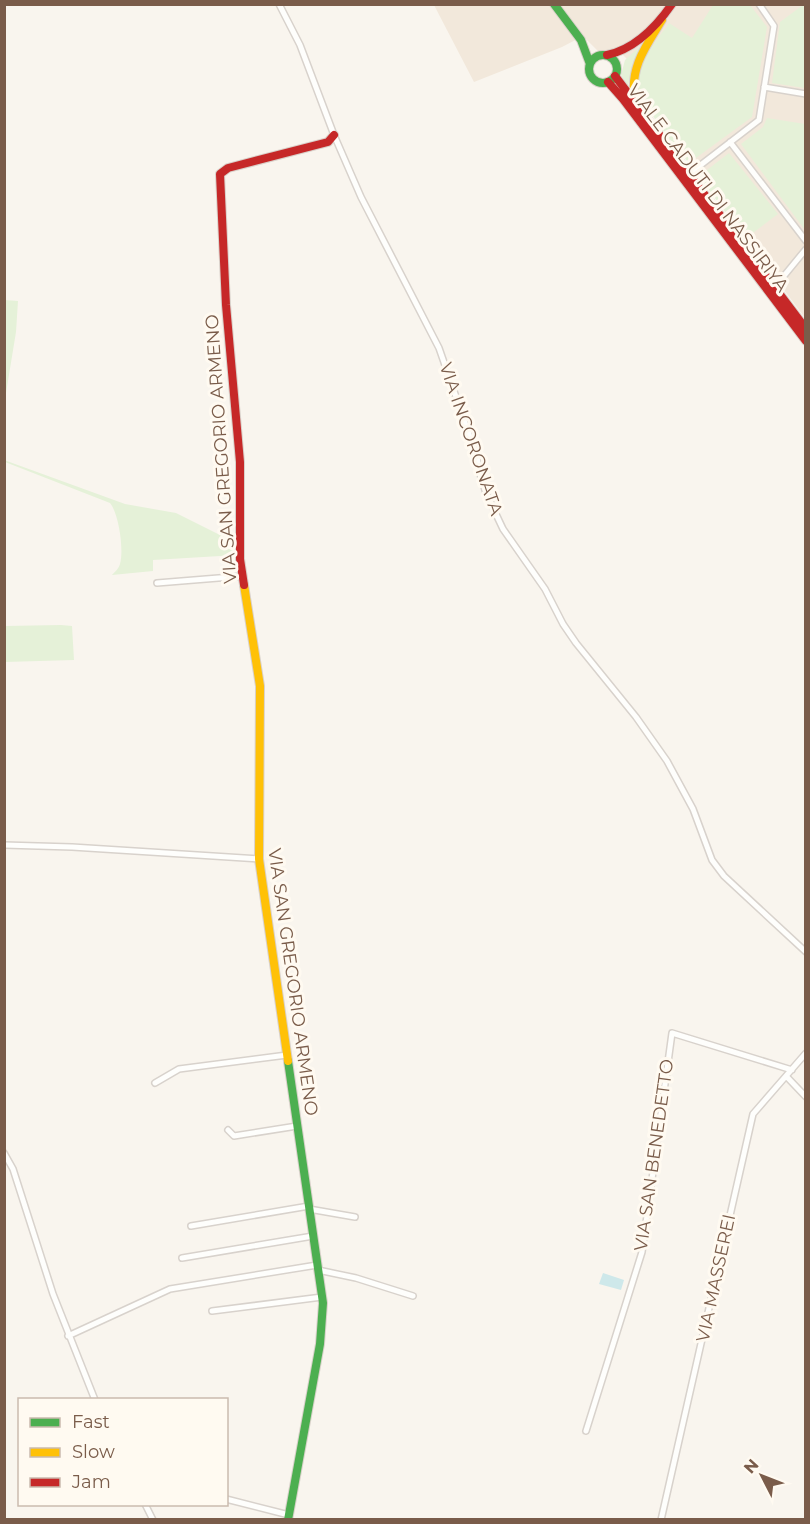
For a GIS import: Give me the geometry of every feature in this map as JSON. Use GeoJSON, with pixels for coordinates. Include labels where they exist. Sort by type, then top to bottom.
{"type":"FeatureCollection","features":[{"type":"Feature","properties":{"kind":"street","name":"VIA INCORONATA"},"geometry":{"type":"LineString","coordinates":[[279,4],[300,45],[334,135],[361,197],[439,348],[477,457],[486,493],[503,529],[545,589],[563,624],[576,643],[636,717],[667,760],[693,809],[712,860],[724,876],[806,952]]}},
{"type":"Feature","properties":{"kind":"street"},"geometry":{"type":"LineString","coordinates":[[554,4],[582,41],[589,55],[590,73],[595,80],[603,83],[613,75],[624,51],[662,20]]}},
{"type":"Feature","properties":{"kind":"street"},"geometry":{"type":"LineString","coordinates":[[638,107],[632,92],[631,79],[636,63],[672,4]]}},
{"type":"Feature","properties":{"kind":"street"},"geometry":{"type":"LineString","coordinates":[[689,174],[759,120],[774,26],[759,4]]}},
{"type":"Feature","properties":{"kind":"street"},"geometry":{"type":"LineString","coordinates":[[582,41],[613,59],[613,75]]}},
{"type":"Feature","properties":{"kind":"street"},"geometry":{"type":"LineString","coordinates":[[590,64],[596,57],[624,51]]}},
{"type":"Feature","properties":{"kind":"street","name":"VIALE CADUTI DI NASSIRIYA"},"geometry":{"type":"LineString","coordinates":[[613,75],[806,329]]}},
{"type":"Feature","properties":{"kind":"street","name":"VIALE CADUTI DI NASSIRIYA"},"geometry":{"type":"LineString","coordinates":[[613,75],[633,112],[806,340]]}},
{"type":"Feature","properties":{"kind":"street"},"geometry":{"type":"LineString","coordinates":[[764,87],[806,94]]}},
{"type":"Feature","properties":{"kind":"street","name":"VIA SAN GREGORIO ARMENO"},"geometry":{"type":"LineString","coordinates":[[289,1517],[320,1344],[323,1313],[259,859],[260,686],[240,549],[240,462],[226,305],[219,183],[220,174],[228,168],[328,142],[334,135]]}},
{"type":"Feature","properties":{"kind":"street"},"geometry":{"type":"LineString","coordinates":[[730,142],[806,242]]}},
{"type":"Feature","properties":{"kind":"street"},"geometry":{"type":"LineString","coordinates":[[774,288],[805,252]]}},
{"type":"Feature","properties":{"kind":"street"},"geometry":{"type":"LineString","coordinates":[[157,583],[243,576]]}},
{"type":"Feature","properties":{"kind":"street"},"geometry":{"type":"LineString","coordinates":[[4,845],[259,859]]}},
{"type":"Feature","properties":{"kind":"street","name":"VIA SAN BENEDETTO"},"geometry":{"type":"LineString","coordinates":[[586,1431],[642,1252],[672,1033],[792,1070]]}},
{"type":"Feature","properties":{"kind":"street","name":"VIA MASSEREI"},"geometry":{"type":"LineString","coordinates":[[661,1520],[753,1114],[806,1053]]}},
{"type":"Feature","properties":{"kind":"street"},"geometry":{"type":"LineString","coordinates":[[155,1083],[179,1069],[287,1055]]}},
{"type":"Feature","properties":{"kind":"street"},"geometry":{"type":"LineString","coordinates":[[786,1076],[806,1097]]}},
{"type":"Feature","properties":{"kind":"street"},"geometry":{"type":"LineString","coordinates":[[228,1131],[234,1136],[297,1126]]}},
{"type":"Feature","properties":{"kind":"street"},"geometry":{"type":"LineString","coordinates":[[4,1153],[13,1169],[68,1336],[94,1398]]}},
{"type":"Feature","properties":{"kind":"street"},"geometry":{"type":"LineString","coordinates":[[191,1226],[309,1207],[355,1217]]}},
{"type":"Feature","properties":{"kind":"street"},"geometry":{"type":"LineString","coordinates":[[182,1258],[313,1236]]}},
{"type":"Feature","properties":{"kind":"street"},"geometry":{"type":"LineString","coordinates":[[68,1336],[170,1289],[318,1267],[413,1296]]}},
{"type":"Feature","properties":{"kind":"street"},"geometry":{"type":"LineString","coordinates":[[212,1311],[322,1297]]}},
{"type":"Feature","properties":{"kind":"street"},"geometry":{"type":"LineString","coordinates":[[228,1500],[289,1517]]}},
{"type":"Feature","properties":{"kind":"street"},"geometry":{"type":"LineString","coordinates":[[146,1506],[153,1520]]}},
{"type":"Feature","properties":{"kind":"shaded area"},"geometry":{"type":"Polygon","coordinates":[[[434,5],[805,5],[805,318],[640,97],[637,69],[619,51],[598,51],[583,36],[562,47],[474,82],[434,5]]]}},
{"type":"Feature","properties":{"kind":"green space"},"geometry":{"type":"Polygon","coordinates":[[[713,5],[750,5],[767,27],[752,117],[689,163],[648,108],[638,85],[638,75],[647,54],[669,23],[692,38],[713,5]]]}},
{"type":"Feature","properties":{"kind":"green space"},"geometry":{"type":"Polygon","coordinates":[[[806,5],[805,88],[772,83],[780,22],[806,5]]]}},
{"type":"Feature","properties":{"kind":"green space"},"geometry":{"type":"Polygon","coordinates":[[[646,41],[633,63],[628,87],[621,75],[625,60],[646,41]]]}},
{"type":"Feature","properties":{"kind":"green space"},"geometry":{"type":"Polygon","coordinates":[[[767,118],[805,124],[805,230],[741,144],[763,127],[767,118]]]}},
{"type":"Feature","properties":{"kind":"green space"},"geometry":{"type":"Polygon","coordinates":[[[729,153],[778,214],[745,239],[699,176],[729,153]]]}},
{"type":"Feature","properties":{"kind":"green space"},"geometry":{"type":"Polygon","coordinates":[[[5,300],[18,301],[16,332],[5,399],[5,300]]]}},
{"type":"Feature","properties":{"kind":"green space"},"geometry":{"type":"Polygon","coordinates":[[[4,460],[125,504],[176,513],[236,543],[237,555],[153,560],[153,571],[112,575],[119,565],[121,550],[118,523],[110,503],[4,460]]]}},
{"type":"Feature","properties":{"kind":"green space"},"geometry":{"type":"Polygon","coordinates":[[[5,626],[72,626],[74,660],[5,662],[5,626]]]}},
{"type":"Feature","properties":{"kind":"water"},"geometry":{"type":"Polygon","coordinates":[[[603,1273],[624,1280],[621,1290],[599,1284],[603,1273]]]}},
{"type":"Feature","properties":{"kind":"traffic: fast"},"geometry":{"type":"LineString","coordinates":[[554,4],[581,40],[590,64]]}},
{"type":"Feature","properties":{"kind":"traffic: fast"},"geometry":{"type":"LineString","coordinates":[[603,55],[613,59],[617,69],[613,79],[603,83],[593,79],[589,69],[593,59],[603,55]]}},
{"type":"Feature","properties":{"kind":"traffic: fast"},"geometry":{"type":"LineString","coordinates":[[288,1061],[323,1303],[320,1344],[288,1520]]}},
{"type":"Feature","properties":{"kind":"traffic: slow"},"geometry":{"type":"LineString","coordinates":[[635,100],[634,78],[640,58],[662,20]]}},
{"type":"Feature","properties":{"kind":"traffic: slow"},"geometry":{"type":"LineString","coordinates":[[244,585],[260,686],[259,859],[288,1061]]}},
{"type":"Feature","properties":{"kind":"traffic: jam"},"geometry":{"type":"LineString","coordinates":[[607,55],[627,48],[644,36],[672,4]]}},
{"type":"Feature","properties":{"kind":"traffic: jam"},"geometry":{"type":"LineString","coordinates":[[615,76],[806,329]]}},
{"type":"Feature","properties":{"kind":"traffic: jam"},"geometry":{"type":"LineString","coordinates":[[608,82],[806,341]]}},
{"type":"Feature","properties":{"kind":"traffic: jam"},"geometry":{"type":"LineString","coordinates":[[244,585],[240,559],[240,462],[226,305],[220,174],[228,168],[328,142],[334,135]]}}]}
